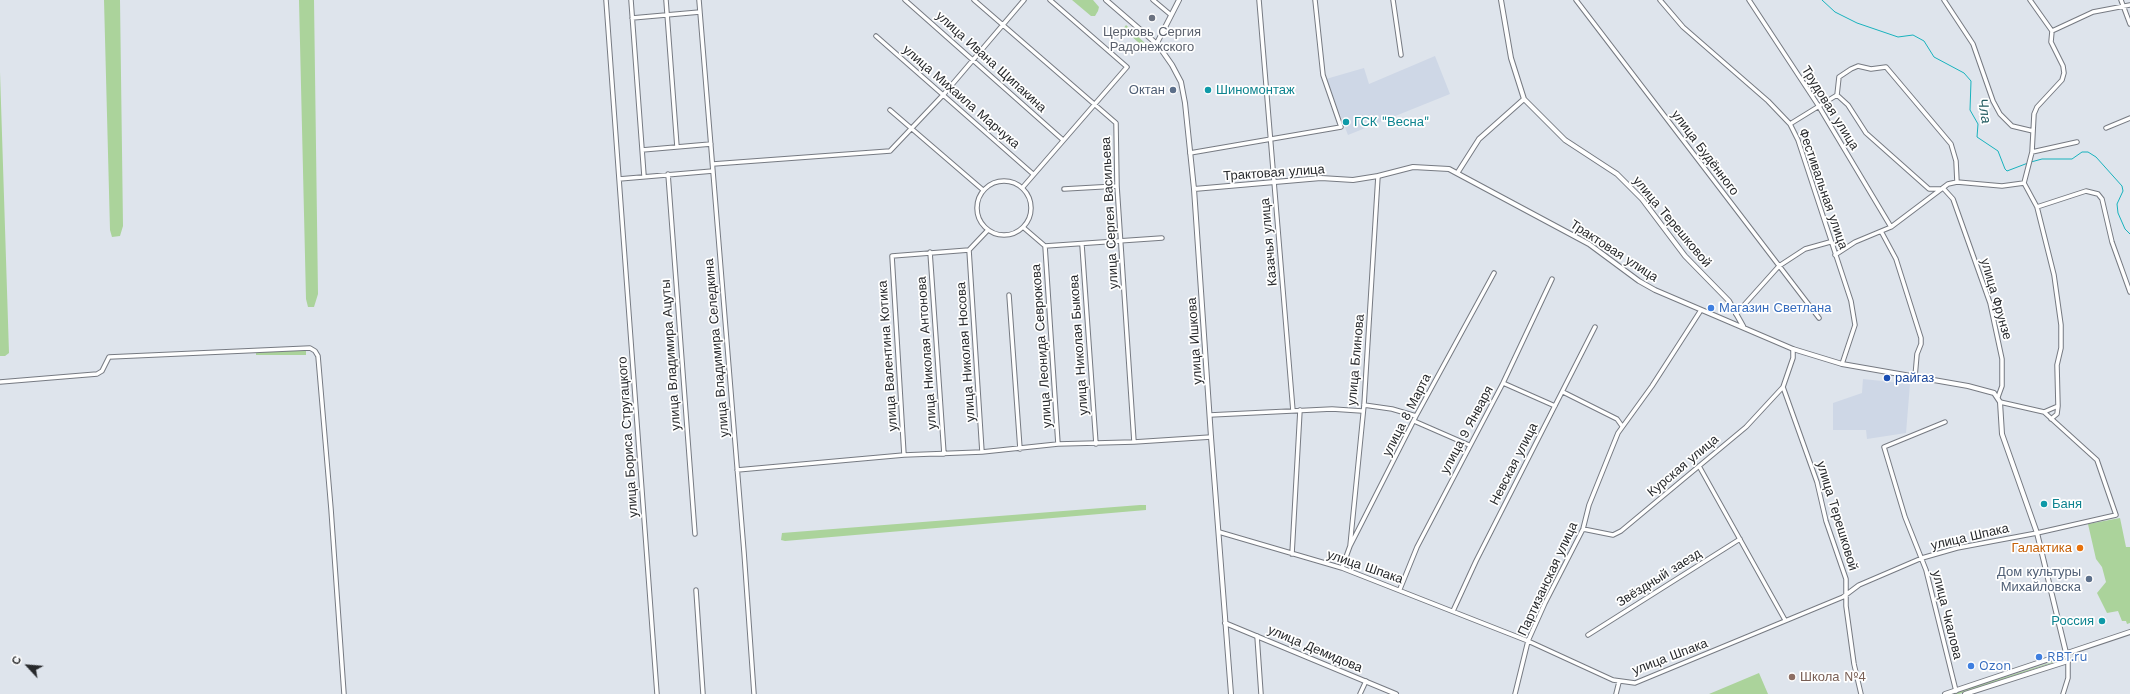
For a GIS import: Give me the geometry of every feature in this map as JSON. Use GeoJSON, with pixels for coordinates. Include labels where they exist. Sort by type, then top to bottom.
{"type":"FeatureCollection","features":[{"type":"Feature","properties":{"kind":"street","name":"улица Бориса Стругацкого"},"geometry":{"type":"LineString","coordinates":[[606,0],[657,694]]}},
{"type":"Feature","properties":{"kind":"street"},"geometry":{"type":"LineString","coordinates":[[631,0],[644,176]]}},
{"type":"Feature","properties":{"kind":"street"},"geometry":{"type":"LineString","coordinates":[[666,0],[677,147]]}},
{"type":"Feature","properties":{"kind":"street","name":"улица Владимира Селедкина"},"geometry":{"type":"LineString","coordinates":[[699,0],[738,470],[754,694]]}},
{"type":"Feature","properties":{"kind":"street","name":"улица Ивана Щипакина"},"geometry":{"type":"LineString","coordinates":[[905,0],[1063,140]]}},
{"type":"Feature","properties":{"kind":"street","name":"улица Сергея Васильева"},"geometry":{"type":"LineString","coordinates":[[974,0],[1116,123],[1117,186],[1122,242],[1134,442]]}},
{"type":"Feature","properties":{"kind":"street"},"geometry":{"type":"LineString","coordinates":[[713,164],[890,151],[944,94],[1024,0]]}},
{"type":"Feature","properties":{"kind":"street"},"geometry":{"type":"LineString","coordinates":[[1023,188],[1033,174],[1127,67],[1050,0]]}},
{"type":"Feature","properties":{"kind":"street","name":"улица Ишкова"},"geometry":{"type":"LineString","coordinates":[[1106,0],[1156,43],[1172,65],[1181,82],[1185,103],[1194,189],[1231,694]]}},
{"type":"Feature","properties":{"kind":"street"},"geometry":{"type":"LineString","coordinates":[[1154,0],[1171,14]]}},
{"type":"Feature","properties":{"kind":"street"},"geometry":{"type":"LineString","coordinates":[[1156,43],[1180,0]]}},
{"type":"Feature","properties":{"kind":"street","name":"Казачья улица"},"geometry":{"type":"LineString","coordinates":[[1259,0],[1293,411]]}},
{"type":"Feature","properties":{"kind":"street"},"geometry":{"type":"LineString","coordinates":[[1190,153],[1341,127],[1323,75],[1315,0]]}},
{"type":"Feature","properties":{"kind":"street"},"geometry":{"type":"LineString","coordinates":[[1393,0],[1401,54]]}},
{"type":"Feature","properties":{"kind":"street","name":"улица Терешковой"},"geometry":{"type":"LineString","coordinates":[[1501,0],[1511,58],[1524,99],[1565,140],[1617,174],[1642,199],[1685,256],[1729,301],[1743,326]]}},
{"type":"Feature","properties":{"kind":"street","name":"улица Будённого"},"geometry":{"type":"LineString","coordinates":[[1576,0],[1819,318]]}},
{"type":"Feature","properties":{"kind":"street","name":"Фестивальная улица"},"geometry":{"type":"LineString","coordinates":[[1660,0],[1683,27],[1768,101],[1790,124],[1798,140],[1830,242],[1851,301],[1855,325],[1848,340],[1842,364]]}},
{"type":"Feature","properties":{"kind":"street","name":"Трудовая улица"},"geometry":{"type":"LineString","coordinates":[[1749,0],[1818,106],[1891,227]]}},
{"type":"Feature","properties":{"kind":"street"},"geometry":{"type":"LineString","coordinates":[[1944,0],[1973,44],[1993,101],[2000,114],[2012,126],[2033,131]]}},
{"type":"Feature","properties":{"kind":"street"},"geometry":{"type":"LineString","coordinates":[[2030,0],[2052,31]]}},
{"type":"Feature","properties":{"kind":"street"},"geometry":{"type":"LineString","coordinates":[[2120,0],[2130,24]]}},
{"type":"Feature","properties":{"kind":"street"},"geometry":{"type":"LineString","coordinates":[[2000,402],[2044,412],[2051,419],[2057,414],[2057,365],[2061,348],[2061,325],[2054,275],[2037,207],[2024,183],[2032,152],[2034,114],[2037,107],[2062,80],[2064,73],[2063,66],[2050,37],[2052,31],[2093,12],[2122,6],[2130,6]]}},
{"type":"Feature","properties":{"kind":"street"},"geometry":{"type":"LineString","coordinates":[[632,18],[700,12]]}},
{"type":"Feature","properties":{"kind":"street","name":"улица Михаила Марчука"},"geometry":{"type":"LineString","coordinates":[[876,36],[944,94],[1033,174]]}},
{"type":"Feature","properties":{"kind":"street"},"geometry":{"type":"LineString","coordinates":[[1790,124],[1836,95],[1839,77],[1851,69],[1858,66],[1871,69],[1886,67],[1951,144],[1956,161],[1957,182]]}},
{"type":"Feature","properties":{"kind":"street"},"geometry":{"type":"LineString","coordinates":[[1836,95],[1848,104],[1866,133],[1929,189],[1943,188]]}},
{"type":"Feature","properties":{"kind":"street"},"geometry":{"type":"LineString","coordinates":[[1458,172],[1479,139],[1524,99]]}},
{"type":"Feature","properties":{"kind":"street"},"geometry":{"type":"LineString","coordinates":[[890,110],[913,128],[983,190]]}},
{"type":"Feature","properties":{"kind":"street"},"geometry":{"type":"LineString","coordinates":[[2106,128],[2130,118]]}},
{"type":"Feature","properties":{"kind":"street"},"geometry":{"type":"LineString","coordinates":[[2032,152],[2077,142]]}},
{"type":"Feature","properties":{"kind":"street"},"geometry":{"type":"LineString","coordinates":[[642,150],[711,144]]}},
{"type":"Feature","properties":{"kind":"street","name":"Трактовая улица"},"geometry":{"type":"LineString","coordinates":[[1194,189],[1321,178],[1353,180],[1378,176],[1397,170],[1419,166],[1437,167],[1458,172],[1590,244],[1649,287],[1701,310],[1743,326],[1793,349],[1842,364],[1968,386],[1994,394],[1998,397]]}},
{"type":"Feature","properties":{"kind":"street"},"geometry":{"type":"LineString","coordinates":[[619,179],[713,171]]}},
{"type":"Feature","properties":{"kind":"street","name":"улица Владимира Ацуты"},"geometry":{"type":"LineString","coordinates":[[668,174],[695,534]]}},
{"type":"Feature","properties":{"kind":"street","name":"улица Блинова"},"geometry":{"type":"LineString","coordinates":[[1350,546],[1362,411],[1364,405],[1378,176]]}},
{"type":"Feature","properties":{"kind":"street"},"geometry":{"type":"LineString","coordinates":[[1004,180],[1014,182],[1023,188],[1030,198],[1032,208],[1024,228],[1009,235],[998,236],[987,231],[980,223],[977,213],[977,203],[983,190],[996,181],[1004,180]]}},
{"type":"Feature","properties":{"kind":"street"},"geometry":{"type":"LineString","coordinates":[[1835,254],[1855,242],[1891,227],[1948,184],[1957,182],[2002,186],[2024,183]]}},
{"type":"Feature","properties":{"kind":"street"},"geometry":{"type":"LineString","coordinates":[[1064,190],[1117,186]]}},
{"type":"Feature","properties":{"kind":"street","name":"улица Фрунзе"},"geometry":{"type":"LineString","coordinates":[[1943,188],[1953,199],[1990,303],[2002,359],[2002,386],[1998,397]]}},
{"type":"Feature","properties":{"kind":"street"},"geometry":{"type":"LineString","coordinates":[[2037,207],[2086,191],[2098,194],[2102,199],[2112,242],[2130,292]]}},
{"type":"Feature","properties":{"kind":"street"},"geometry":{"type":"LineString","coordinates":[[1024,228],[1045,246],[1082,245],[1162,238]]}},
{"type":"Feature","properties":{"kind":"street"},"geometry":{"type":"LineString","coordinates":[[930,252],[969,250],[987,231]]}},
{"type":"Feature","properties":{"kind":"street"},"geometry":{"type":"LineString","coordinates":[[1882,232],[1896,259],[1921,338],[1921,344],[1916,354],[1915,377]]}},
{"type":"Feature","properties":{"kind":"street"},"geometry":{"type":"LineString","coordinates":[[1736,314],[1779,266],[1805,249],[1830,242]]}},
{"type":"Feature","properties":{"kind":"street","name":"улица Николая Быкова"},"geometry":{"type":"LineString","coordinates":[[1082,245],[1096,444]]}},
{"type":"Feature","properties":{"kind":"street","name":"улица Леонида Севрюкова"},"geometry":{"type":"LineString","coordinates":[[1045,246],[1058,444]]}},
{"type":"Feature","properties":{"kind":"street","name":"улица Николая Носова"},"geometry":{"type":"LineString","coordinates":[[969,250],[982,452]]}},
{"type":"Feature","properties":{"kind":"street","name":"улица Валентина Котика"},"geometry":{"type":"LineString","coordinates":[[904,455],[892,256],[930,252]]}},
{"type":"Feature","properties":{"kind":"street","name":"улица Николая Антонова"},"geometry":{"type":"LineString","coordinates":[[930,252],[944,454]]}},
{"type":"Feature","properties":{"kind":"street","name":"улица 8 Марта"},"geometry":{"type":"LineString","coordinates":[[1342,568],[1350,546],[1416,416],[1494,273]]}},
{"type":"Feature","properties":{"kind":"street","name":"улица 9 Января"},"geometry":{"type":"LineString","coordinates":[[1400,589],[1417,547],[1469,445],[1503,383],[1552,279]]}},
{"type":"Feature","properties":{"kind":"street"},"geometry":{"type":"LineString","coordinates":[[1009,295],[1020,449]]}},
{"type":"Feature","properties":{"kind":"street","name":"Партизанская улица"},"geometry":{"type":"LineString","coordinates":[[1515,694],[1528,641],[1545,603],[1583,529],[1589,505],[1622,426],[1629,420],[1701,310]]}},
{"type":"Feature","properties":{"kind":"street","name":"Невская улица"},"geometry":{"type":"LineString","coordinates":[[1453,611],[1476,561],[1595,327]]}},
{"type":"Feature","properties":{"kind":"street"},"geometry":{"type":"LineString","coordinates":[[0,382],[97,374],[102,372],[109,358],[310,348],[315,350],[318,356],[331,509],[344,694]]}},
{"type":"Feature","properties":{"kind":"street"},"geometry":{"type":"LineString","coordinates":[[1783,387],[1793,358],[1793,349]]}},
{"type":"Feature","properties":{"kind":"street"},"geometry":{"type":"LineString","coordinates":[[1503,383],[1555,406]]}},
{"type":"Feature","properties":{"kind":"street","name":"улица Терешковой"},"geometry":{"type":"LineString","coordinates":[[1783,387],[1817,482],[1826,521],[1846,579],[1846,606],[1854,664],[1862,694]]}},
{"type":"Feature","properties":{"kind":"street","name":"Курская улица"},"geometry":{"type":"LineString","coordinates":[[1583,529],[1613,535],[1746,426],[1783,387]]}},
{"type":"Feature","properties":{"kind":"street"},"geometry":{"type":"LineString","coordinates":[[1563,392],[1617,419],[1622,426]]}},
{"type":"Feature","properties":{"kind":"street"},"geometry":{"type":"LineString","coordinates":[[1998,397],[2000,402],[2002,434],[2027,502],[2067,654],[2068,678],[2062,694]]}},
{"type":"Feature","properties":{"kind":"street"},"geometry":{"type":"LineString","coordinates":[[1364,405],[1392,409],[1416,416]]}},
{"type":"Feature","properties":{"kind":"street"},"geometry":{"type":"LineString","coordinates":[[2044,412],[2058,406]]}},
{"type":"Feature","properties":{"kind":"street"},"geometry":{"type":"LineString","coordinates":[[1210,415],[1332,409],[1362,411]]}},
{"type":"Feature","properties":{"kind":"street"},"geometry":{"type":"LineString","coordinates":[[1292,554],[1300,410]]}},
{"type":"Feature","properties":{"kind":"street","name":"улица Шпака"},"geometry":{"type":"LineString","coordinates":[[1219,532],[1342,568],[1400,589],[1528,641],[1620,682],[1635,684],[1843,597],[1859,585],[1922,558],[1957,548],[2036,533],[2116,515],[2097,460],[2051,419]]}},
{"type":"Feature","properties":{"kind":"street"},"geometry":{"type":"LineString","coordinates":[[1414,421],[1469,445]]}},
{"type":"Feature","properties":{"kind":"street","name":"улица Чкалова"},"geometry":{"type":"LineString","coordinates":[[1944,422],[1884,447],[1905,517],[1922,558],[1956,691]]}},
{"type":"Feature","properties":{"kind":"street"},"geometry":{"type":"LineString","coordinates":[[738,470],[904,455],[982,452],[1058,444],[1096,444],[1211,436]]}},
{"type":"Feature","properties":{"kind":"street"},"geometry":{"type":"LineString","coordinates":[[1699,466],[1785,620]]}},
{"type":"Feature","properties":{"kind":"street","name":"Звёздный заезд"},"geometry":{"type":"LineString","coordinates":[[1588,635],[1740,539]]}},
{"type":"Feature","properties":{"kind":"street"},"geometry":{"type":"LineString","coordinates":[[696,590],[703,694]]}},
{"type":"Feature","properties":{"kind":"street","name":"улица Демидова"},"geometry":{"type":"LineString","coordinates":[[1226,623],[1396,694]]}},
{"type":"Feature","properties":{"kind":"street"},"geometry":{"type":"LineString","coordinates":[[1945,694],[2130,632]]}},
{"type":"Feature","properties":{"kind":"street"},"geometry":{"type":"LineString","coordinates":[[1257,636],[1262,694]]}},
{"type":"Feature","properties":{"kind":"street"},"geometry":{"type":"LineString","coordinates":[[1965,694],[2068,660]]}},
{"type":"Feature","properties":{"kind":"street"},"geometry":{"type":"LineString","coordinates":[[1360,694],[1366,681]]}},
{"type":"Feature","properties":{"kind":"street"},"geometry":{"type":"LineString","coordinates":[[1616,694],[1620,682]]}},
{"type":"Feature","properties":{"kind":"shaded area"},"geometry":{"type":"Polygon","coordinates":[[[1435,56],[1450,94],[1348,135],[1326,79],[1364,68],[1369,84],[1435,56]]]}},
{"type":"Feature","properties":{"kind":"shaded area","name":"райгаз"},"geometry":{"type":"Polygon","coordinates":[[[1863,379],[1910,384],[1906,433],[1867,439],[1866,430],[1833,430],[1833,403],[1862,393],[1863,379]]]}},
{"type":"Feature","properties":{"kind":"green space"},"geometry":{"type":"Polygon","coordinates":[[[104,0],[120,0],[123,226],[120,236],[112,237],[110,230],[104,0]]]}},
{"type":"Feature","properties":{"kind":"green space"},"geometry":{"type":"Polygon","coordinates":[[[299,0],[314,0],[318,294],[314,307],[308,307],[306,299],[299,0]]]}},
{"type":"Feature","properties":{"kind":"green space"},"geometry":{"type":"Polygon","coordinates":[[[1072,0],[1093,0],[1099,7],[1098,11],[1095,16],[1091,16],[1072,0]]]}},
{"type":"Feature","properties":{"kind":"green space"},"geometry":{"type":"Polygon","coordinates":[[[1126,25],[1148,46],[1146,49],[1123,29],[1126,25]]]}},
{"type":"Feature","properties":{"kind":"green space"},"geometry":{"type":"Polygon","coordinates":[[[0,72],[9,353],[5,356],[0,356],[0,72]]]}},
{"type":"Feature","properties":{"kind":"green space"},"geometry":{"type":"Polygon","coordinates":[[[306,349],[306,355],[256,355],[256,350],[306,349]]]}},
{"type":"Feature","properties":{"kind":"green space"},"geometry":{"type":"Polygon","coordinates":[[[1146,505],[1146,510],[785,541],[781,540],[782,533],[1146,505]]]}},
{"type":"Feature","properties":{"kind":"green space"},"geometry":{"type":"Polygon","coordinates":[[[2120,518],[2126,547],[2130,547],[2130,623],[2127,624],[2126,621],[2122,621],[2118,611],[2107,613],[2097,593],[2106,582],[2102,567],[2096,559],[2088,524],[2120,518]]]}},
{"type":"Feature","properties":{"kind":"green space"},"geometry":{"type":"Polygon","coordinates":[[[2062,659],[1959,694],[1952,694],[2062,659]]]}},
{"type":"Feature","properties":{"kind":"green space"},"geometry":{"type":"Polygon","coordinates":[[[1759,673],[1768,694],[1709,694],[1759,673]]]}},
{"type":"Feature","properties":{"kind":"waterway","name":"Чла"},"geometry":{"type":"LineString","coordinates":[[1822,0],[1835,12],[1857,23],[1898,37],[1913,35],[1924,41],[1934,57],[1964,73],[1971,81],[1970,110],[1978,124],[1977,137],[1998,151],[2007,171],[2028,163]]}},
{"type":"Feature","properties":{"kind":"waterway","name":"Чла"},"geometry":{"type":"LineString","coordinates":[[2031,162],[2042,159],[2072,159],[2082,152],[2088,152],[2096,157],[2122,186],[2123,191],[2117,204],[2118,213],[2125,229],[2130,234]]}},
{"type":"Feature","properties":{"kind":"place","name":"Церковь Сергия Радонежского"},"geometry":{"type":"Point","coordinates":[1152,18]}},
{"type":"Feature","properties":{"kind":"place","name":"Октан"},"geometry":{"type":"Point","coordinates":[1173,90]}},
{"type":"Feature","properties":{"kind":"place","name":"Шиномонтаж"},"geometry":{"type":"Point","coordinates":[1208,90]}},
{"type":"Feature","properties":{"kind":"place","name":"ГСК \"Весна\""},"geometry":{"type":"Point","coordinates":[1346,122]}},
{"type":"Feature","properties":{"kind":"place","name":"Магазин Светлана"},"geometry":{"type":"Point","coordinates":[1711,308]}},
{"type":"Feature","properties":{"kind":"place","name":"райгаз"},"geometry":{"type":"Point","coordinates":[1887,378]}},
{"type":"Feature","properties":{"kind":"place","name":"Баня"},"geometry":{"type":"Point","coordinates":[2044,504]}},
{"type":"Feature","properties":{"kind":"place","name":"Галактика"},"geometry":{"type":"Point","coordinates":[2080,548]}},
{"type":"Feature","properties":{"kind":"place","name":"Дом культуры Михайловска"},"geometry":{"type":"Point","coordinates":[2089,579]}},
{"type":"Feature","properties":{"kind":"place","name":"Россия"},"geometry":{"type":"Point","coordinates":[2102,621]}},
{"type":"Feature","properties":{"kind":"place","name":"RBT.ru"},"geometry":{"type":"Point","coordinates":[2039,657]}},
{"type":"Feature","properties":{"kind":"place","name":"Ozon"},"geometry":{"type":"Point","coordinates":[1971,666]}},
{"type":"Feature","properties":{"kind":"place","name":"Школа №4"},"geometry":{"type":"Point","coordinates":[1792,677]}}]}
